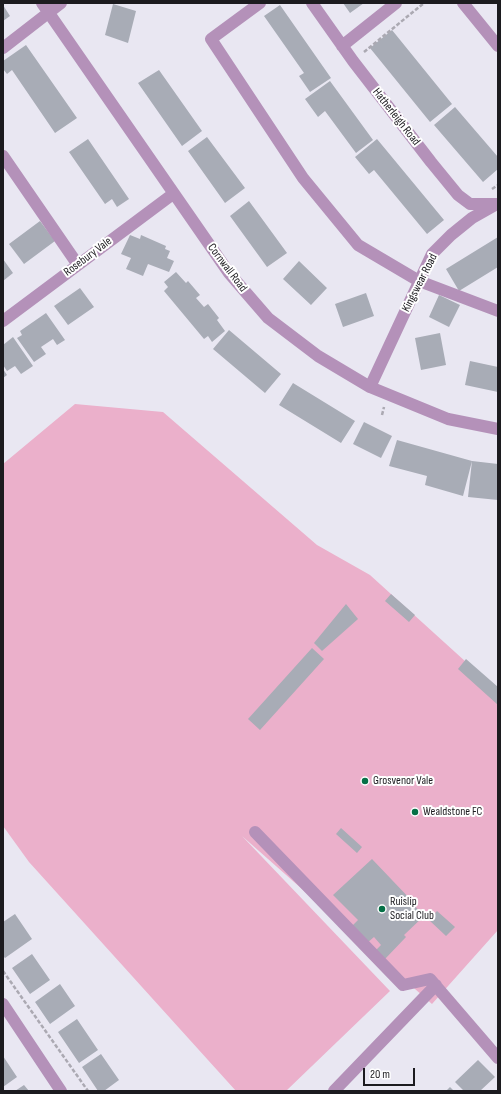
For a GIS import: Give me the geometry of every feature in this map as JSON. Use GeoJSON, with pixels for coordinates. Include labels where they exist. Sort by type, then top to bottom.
{"type":"FeatureCollection","features":[{"type":"Feature","properties":{"kind":"street"},"geometry":{"type":"LineString","coordinates":[[3,48],[46,8],[61,3]]}},
{"type":"Feature","properties":{"kind":"street"},"geometry":{"type":"LineString","coordinates":[[260,3],[211,40],[303,178],[358,245],[419,281],[498,311]]}},
{"type":"Feature","properties":{"kind":"street","name":"Hatherleigh Road"},"geometry":{"type":"LineString","coordinates":[[312,3],[342,46],[431,162],[458,194],[470,204],[497,204]]}},
{"type":"Feature","properties":{"kind":"street"},"geometry":{"type":"LineString","coordinates":[[342,46],[396,3]]}},
{"type":"Feature","properties":{"kind":"street"},"geometry":{"type":"LineString","coordinates":[[463,3],[498,46]]}},
{"type":"Feature","properties":{"kind":"street","name":"Cornwall Road"},"geometry":{"type":"LineString","coordinates":[[46,8],[228,273],[268,318],[318,356],[370,387],[448,420],[498,429]]}},
{"type":"Feature","properties":{"kind":"street"},"geometry":{"type":"LineString","coordinates":[[3,156],[78,265]]}},
{"type":"Feature","properties":{"kind":"street","name":"Rosebury Vale"},"geometry":{"type":"LineString","coordinates":[[3,321],[173,194]]}},
{"type":"Feature","properties":{"kind":"street","name":"Kingswear Road"},"geometry":{"type":"LineString","coordinates":[[370,387],[432,254],[451,235],[472,218],[497,204]]}},
{"type":"Feature","properties":{"kind":"street"},"geometry":{"type":"LineString","coordinates":[[255,832],[403,986],[430,979],[498,1058]]}},
{"type":"Feature","properties":{"kind":"street"},"geometry":{"type":"LineString","coordinates":[[334,1091],[436,985]]}},
{"type":"Feature","properties":{"kind":"street"},"geometry":{"type":"LineString","coordinates":[[3,1004],[61,1091]]}},
{"type":"Feature","properties":{"kind":"path"},"geometry":{"type":"LineString","coordinates":[[365,52],[424,3]]}},
{"type":"Feature","properties":{"kind":"path"},"geometry":{"type":"LineString","coordinates":[[3,971],[88,1091]]}},
{"type":"Feature","properties":{"kind":"shaded area"},"geometry":{"type":"Polygon","coordinates":[[[75,404],[163,412],[317,545],[370,575],[498,691],[498,930],[432,1004],[242,836],[390,991],[286,1091],[236,1091],[29,862],[3,826],[3,464],[75,404]]]}},
{"type":"Feature","properties":{"kind":"building"},"geometry":{"type":"Polygon","coordinates":[[[343,3],[364,3],[350,13],[343,3]]]}},
{"type":"Feature","properties":{"kind":"building"},"geometry":{"type":"Polygon","coordinates":[[[113,4],[136,11],[128,43],[105,35],[113,4]]]}},
{"type":"Feature","properties":{"kind":"building"},"geometry":{"type":"Polygon","coordinates":[[[3,5],[10,16],[3,21],[3,5]]]}},
{"type":"Feature","properties":{"kind":"building"},"geometry":{"type":"Polygon","coordinates":[[[280,5],[331,78],[310,92],[299,76],[304,73],[264,16],[280,5]]]}},
{"type":"Feature","properties":{"kind":"building"},"geometry":{"type":"Polygon","coordinates":[[[392,30],[452,104],[430,122],[370,48],[392,30]]]}},
{"type":"Feature","properties":{"kind":"building"},"geometry":{"type":"Polygon","coordinates":[[[26,45],[77,118],[55,133],[12,70],[7,74],[3,69],[3,61],[26,45]]]}},
{"type":"Feature","properties":{"kind":"building"},"geometry":{"type":"Polygon","coordinates":[[[159,70],[202,131],[182,146],[138,83],[159,70]]]}},
{"type":"Feature","properties":{"kind":"building"},"geometry":{"type":"Polygon","coordinates":[[[330,81],[373,140],[356,153],[325,111],[318,117],[305,99],[330,81]]]}},
{"type":"Feature","properties":{"kind":"building"},"geometry":{"type":"Polygon","coordinates":[[[455,107],[498,157],[498,169],[483,182],[434,125],[455,107]]]}},
{"type":"Feature","properties":{"kind":"building"},"geometry":{"type":"Polygon","coordinates":[[[207,137],[245,188],[225,203],[188,151],[207,137]]]}},
{"type":"Feature","properties":{"kind":"building"},"geometry":{"type":"Polygon","coordinates":[[[88,139],[129,199],[117,207],[112,199],[105,204],[69,152],[88,139]]]}},
{"type":"Feature","properties":{"kind":"building"},"geometry":{"type":"Polygon","coordinates":[[[377,139],[444,220],[427,234],[374,170],[369,174],[355,157],[377,139]]]}},
{"type":"Feature","properties":{"kind":"building"},"geometry":{"type":"Polygon","coordinates":[[[249,201],[287,253],[267,267],[230,216],[249,201]]]}},
{"type":"Feature","properties":{"kind":"building"},"geometry":{"type":"Polygon","coordinates":[[[40,221],[55,241],[24,264],[9,244],[40,221]]]}},
{"type":"Feature","properties":{"kind":"building"},"geometry":{"type":"Polygon","coordinates":[[[130,235],[140,239],[141,235],[166,246],[165,249],[170,251],[167,258],[174,261],[169,272],[148,264],[143,276],[126,269],[131,258],[121,254],[130,235]]]}},
{"type":"Feature","properties":{"kind":"building"},"geometry":{"type":"Polygon","coordinates":[[[498,237],[498,267],[459,291],[446,269],[498,237]]]}},
{"type":"Feature","properties":{"kind":"building"},"geometry":{"type":"Polygon","coordinates":[[[3,259],[13,273],[3,281],[3,259]]]}},
{"type":"Feature","properties":{"kind":"building"},"geometry":{"type":"Polygon","coordinates":[[[299,261],[327,288],[311,305],[283,279],[299,261]]]}},
{"type":"Feature","properties":{"kind":"building"},"geometry":{"type":"Polygon","coordinates":[[[176,272],[186,283],[188,281],[200,295],[196,298],[204,307],[208,304],[219,318],[217,320],[225,331],[212,342],[208,336],[204,339],[164,291],[168,287],[164,282],[176,272]]]}},
{"type":"Feature","properties":{"kind":"building"},"geometry":{"type":"Polygon","coordinates":[[[80,288],[94,307],[68,325],[54,306],[80,288]]]}},
{"type":"Feature","properties":{"kind":"building"},"geometry":{"type":"Polygon","coordinates":[[[366,293],[374,316],[343,327],[335,304],[366,293]]]}},
{"type":"Feature","properties":{"kind":"building"},"geometry":{"type":"Polygon","coordinates":[[[439,295],[460,305],[449,327],[429,317],[439,295]]]}},
{"type":"Feature","properties":{"kind":"building"},"geometry":{"type":"Polygon","coordinates":[[[46,313],[65,340],[57,345],[53,339],[41,347],[46,354],[34,362],[17,338],[22,335],[20,331],[46,313]]]}},
{"type":"Feature","properties":{"kind":"building"},"geometry":{"type":"Polygon","coordinates":[[[229,330],[281,374],[265,393],[213,349],[229,330]]]}},
{"type":"Feature","properties":{"kind":"building"},"geometry":{"type":"Polygon","coordinates":[[[440,333],[446,365],[421,370],[415,338],[440,333]]]}},
{"type":"Feature","properties":{"kind":"building"},"geometry":{"type":"Polygon","coordinates":[[[13,337],[33,366],[21,374],[15,366],[7,371],[3,365],[3,345],[13,337]]]}},
{"type":"Feature","properties":{"kind":"building"},"geometry":{"type":"Polygon","coordinates":[[[470,361],[498,367],[498,392],[465,385],[470,361]]]}},
{"type":"Feature","properties":{"kind":"building"},"geometry":{"type":"Polygon","coordinates":[[[3,369],[7,375],[3,378],[3,369]]]}},
{"type":"Feature","properties":{"kind":"building"},"geometry":{"type":"Polygon","coordinates":[[[293,383],[355,421],[341,443],[279,405],[293,383]]]}},
{"type":"Feature","properties":{"kind":"building"},"geometry":{"type":"Polygon","coordinates":[[[364,422],[392,436],[381,458],[353,444],[364,422]]]}},
{"type":"Feature","properties":{"kind":"building"},"geometry":{"type":"Polygon","coordinates":[[[397,440],[472,461],[463,496],[425,485],[427,476],[389,466],[397,440]]]}},
{"type":"Feature","properties":{"kind":"building"},"geometry":{"type":"Polygon","coordinates":[[[472,461],[498,464],[498,500],[468,497],[472,461]]]}},
{"type":"Feature","properties":{"kind":"building"},"geometry":{"type":"Polygon","coordinates":[[[391,594],[415,615],[409,622],[385,601],[391,594]]]}},
{"type":"Feature","properties":{"kind":"building"},"geometry":{"type":"Polygon","coordinates":[[[346,604],[358,619],[322,651],[314,643],[346,604]]]}},
{"type":"Feature","properties":{"kind":"building"},"geometry":{"type":"Polygon","coordinates":[[[312,648],[324,659],[260,730],[248,719],[312,648]]]}},
{"type":"Feature","properties":{"kind":"building"},"geometry":{"type":"Polygon","coordinates":[[[466,659],[498,687],[498,705],[458,669],[466,659]]]}},
{"type":"Feature","properties":{"kind":"building"},"geometry":{"type":"Polygon","coordinates":[[[341,828],[362,847],[357,853],[336,834],[341,828]]]}},
{"type":"Feature","properties":{"kind":"building","name":"Ruislip Social Club"},"geometry":{"type":"Polygon","coordinates":[[[372,859],[412,901],[411,902],[424,916],[404,935],[406,937],[385,959],[376,950],[381,945],[374,937],[367,943],[351,927],[358,920],[333,895],[372,859]]]}},
{"type":"Feature","properties":{"kind":"building"},"geometry":{"type":"Polygon","coordinates":[[[437,911],[455,927],[446,936],[429,920],[437,911]]]}},
{"type":"Feature","properties":{"kind":"building"},"geometry":{"type":"Polygon","coordinates":[[[15,914],[32,939],[5,958],[3,956],[3,922],[15,914]]]}},
{"type":"Feature","properties":{"kind":"building"},"geometry":{"type":"Polygon","coordinates":[[[32,954],[50,980],[30,994],[12,968],[32,954]]]}},
{"type":"Feature","properties":{"kind":"building"},"geometry":{"type":"Polygon","coordinates":[[[60,984],[75,1006],[50,1024],[35,1002],[60,984]]]}},
{"type":"Feature","properties":{"kind":"building"},"geometry":{"type":"Polygon","coordinates":[[[77,1019],[98,1050],[79,1063],[58,1032],[77,1019]]]}},
{"type":"Feature","properties":{"kind":"building"},"geometry":{"type":"Polygon","coordinates":[[[101,1054],[119,1080],[104,1091],[98,1091],[82,1067],[101,1054]]]}},
{"type":"Feature","properties":{"kind":"building"},"geometry":{"type":"Polygon","coordinates":[[[3,1056],[17,1077],[3,1087],[3,1056]]]}},
{"type":"Feature","properties":{"kind":"building"},"geometry":{"type":"Polygon","coordinates":[[[478,1060],[495,1077],[480,1091],[464,1091],[455,1082],[478,1060]]]}},
{"type":"Feature","properties":{"kind":"building"},"geometry":{"type":"Polygon","coordinates":[[[24,1085],[29,1091],[15,1091],[24,1085]]]}},
{"type":"Feature","properties":{"kind":"building"},"geometry":{"type":"Polygon","coordinates":[[[450,1087],[454,1091],[446,1091],[450,1087]]]}},
{"type":"Feature","properties":{"kind":"place","name":"Grosvenor Vale"},"geometry":{"type":"Point","coordinates":[365,781]}},
{"type":"Feature","properties":{"kind":"place","name":"Wealdstone FC"},"geometry":{"type":"Point","coordinates":[415,812]}},
{"type":"Feature","properties":{"kind":"place","name":"Ruislip Social Club"},"geometry":{"type":"Point","coordinates":[382,909]}}]}
